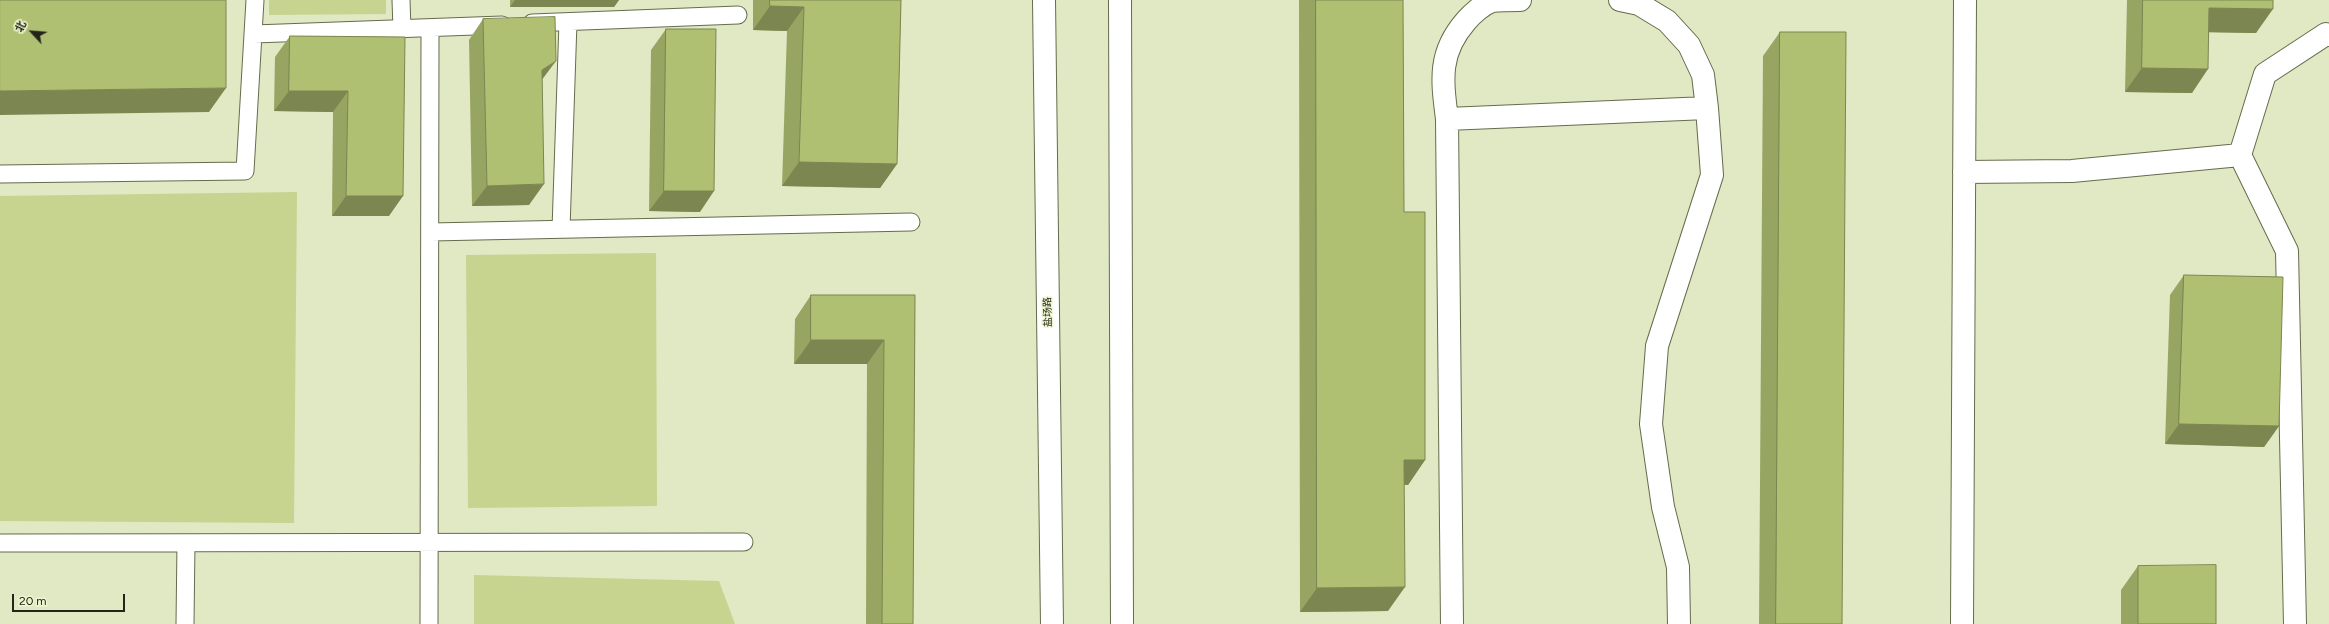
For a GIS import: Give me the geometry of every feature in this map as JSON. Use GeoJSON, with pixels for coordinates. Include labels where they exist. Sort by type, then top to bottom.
{"type":"FeatureCollection","features":[{"type":"Feature","properties":{"kind":"street","name":"盐场路"},"geometry":{"type":"LineString","coordinates":[[1044,0],[1052,624]]}},
{"type":"Feature","properties":{"kind":"street"},"geometry":{"type":"LineString","coordinates":[[1120,0],[1122,624]]}},
{"type":"Feature","properties":{"kind":"street"},"geometry":{"type":"LineString","coordinates":[[1452,624],[1447,120],[1442,79],[1446,55],[1456,33],[1472,14],[1492,1],[1520,0]]}},
{"type":"Feature","properties":{"kind":"street"},"geometry":{"type":"LineString","coordinates":[[1620,0],[1639,4],[1667,21],[1689,45],[1703,75],[1707,108],[1712,175],[1657,346],[1651,424],[1663,507],[1678,567],[1679,624]]}},
{"type":"Feature","properties":{"kind":"street"},"geometry":{"type":"LineString","coordinates":[[1962,624],[1965,0]]}},
{"type":"Feature","properties":{"kind":"street"},"geometry":{"type":"LineString","coordinates":[[2295,624],[2287,251],[2240,155],[2265,74],[2326,34],[2329,35]]}},
{"type":"Feature","properties":{"kind":"street"},"geometry":{"type":"LineString","coordinates":[[1447,120],[1707,108]]}},
{"type":"Feature","properties":{"kind":"street"},"geometry":{"type":"LineString","coordinates":[[1964,172],[2072,171],[2240,155]]}},
{"type":"Feature","properties":{"kind":"lane"},"geometry":{"type":"LineString","coordinates":[[0,174],[245,171],[255,0]]}},
{"type":"Feature","properties":{"kind":"lane"},"geometry":{"type":"LineString","coordinates":[[401,0],[402,29]]}},
{"type":"Feature","properties":{"kind":"lane"},"geometry":{"type":"LineString","coordinates":[[254,34],[738,15]]}},
{"type":"Feature","properties":{"kind":"lane"},"geometry":{"type":"LineString","coordinates":[[561,229],[568,22]]}},
{"type":"Feature","properties":{"kind":"lane"},"geometry":{"type":"LineString","coordinates":[[429,624],[431,232],[430,28]]}},
{"type":"Feature","properties":{"kind":"lane"},"geometry":{"type":"LineString","coordinates":[[431,232],[911,222]]}},
{"type":"Feature","properties":{"kind":"lane"},"geometry":{"type":"LineString","coordinates":[[0,543],[744,542]]}},
{"type":"Feature","properties":{"kind":"lane"},"geometry":{"type":"LineString","coordinates":[[185,624],[186,543]]}},
{"type":"Feature","properties":{"kind":"green space"},"geometry":{"type":"Polygon","coordinates":[[[269,0],[386,0],[386,14],[269,15],[269,0]]]}},
{"type":"Feature","properties":{"kind":"green space"},"geometry":{"type":"Polygon","coordinates":[[[297,192],[294,523],[0,521],[0,196],[297,192]]]}},
{"type":"Feature","properties":{"kind":"green space"},"geometry":{"type":"Polygon","coordinates":[[[656,253],[657,506],[468,508],[466,255],[656,253]]]}},
{"type":"Feature","properties":{"kind":"green space"},"geometry":{"type":"Polygon","coordinates":[[[474,575],[719,581],[735,624],[474,624],[474,575]]]}},
{"type":"Feature","properties":{"kind":"building"},"geometry":{"type":"Polygon","coordinates":[[[0,0],[226,0],[226,88],[0,91],[0,0]]]}},
{"type":"Feature","properties":{"kind":"building"},"geometry":{"type":"Polygon","coordinates":[[[770,0],[901,0],[897,164],[799,162],[804,7],[770,6],[770,0]]]}},
{"type":"Feature","properties":{"kind":"building"},"geometry":{"type":"Polygon","coordinates":[[[1316,0],[1403,0],[1404,212],[1425,212],[1425,460],[1404,460],[1405,587],[1317,588],[1316,0]]]}},
{"type":"Feature","properties":{"kind":"building"},"geometry":{"type":"Polygon","coordinates":[[[2143,0],[2273,0],[2273,9],[2209,8],[2208,69],[2142,68],[2143,0]]]}},
{"type":"Feature","properties":{"kind":"building"},"geometry":{"type":"Polygon","coordinates":[[[555,17],[556,61],[542,70],[544,184],[487,186],[483,19],[555,17]]]}},
{"type":"Feature","properties":{"kind":"building"},"geometry":{"type":"Polygon","coordinates":[[[666,29],[716,29],[714,191],[664,191],[666,29]]]}},
{"type":"Feature","properties":{"kind":"building"},"geometry":{"type":"Polygon","coordinates":[[[1780,32],[1846,32],[1842,624],[1776,624],[1780,32]]]}},
{"type":"Feature","properties":{"kind":"building"},"geometry":{"type":"Polygon","coordinates":[[[290,36],[405,37],[403,196],[346,196],[348,91],[289,91],[290,36]]]}},
{"type":"Feature","properties":{"kind":"building"},"geometry":{"type":"Polygon","coordinates":[[[2184,275],[2283,277],[2279,426],[2179,424],[2184,275]]]}},
{"type":"Feature","properties":{"kind":"building"},"geometry":{"type":"Polygon","coordinates":[[[811,295],[915,295],[913,624],[882,624],[884,340],[811,340],[811,295]]]}},
{"type":"Feature","properties":{"kind":"building"},"geometry":{"type":"Polygon","coordinates":[[[2216,565],[2216,624],[2138,624],[2138,566],[2216,565]]]}}]}
